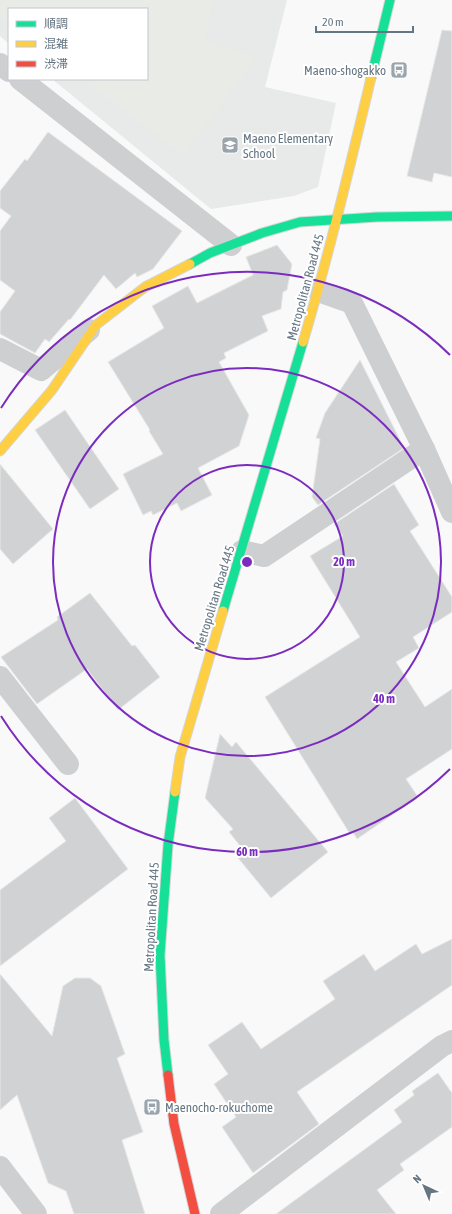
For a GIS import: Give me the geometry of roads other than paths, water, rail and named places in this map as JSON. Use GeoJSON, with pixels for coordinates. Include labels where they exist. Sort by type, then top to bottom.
{"type":"FeatureCollection","features":[{"type":"Feature","properties":{"kind":"main road","name":"Metropolitan Road 445"},"geometry":{"type":"LineString","coordinates":[[195,1214],[174,1124],[164,1040],[160,955],[168,845],[180,758],[318,291],[390,0]]}},
{"type":"Feature","properties":{"kind":"main road"},"geometry":{"type":"LineString","coordinates":[[0,451],[52,390],[96,325],[145,287],[210,253],[262,233],[300,222],[377,217],[452,216]]}},
{"type":"Feature","properties":{"kind":"street"},"geometry":{"type":"LineString","coordinates":[[0,64],[8,70]]}},
{"type":"Feature","properties":{"kind":"street"},"geometry":{"type":"LineString","coordinates":[[21,80],[231,244]]}},
{"type":"Feature","properties":{"kind":"street"},"geometry":{"type":"LineString","coordinates":[[318,291],[352,303],[424,449],[452,512]]}},
{"type":"Feature","properties":{"kind":"street"},"geometry":{"type":"LineString","coordinates":[[0,349],[41,370],[96,325]]}},
{"type":"Feature","properties":{"kind":"street"},"geometry":{"type":"LineString","coordinates":[[242,551],[264,556],[424,449]]}},
{"type":"Feature","properties":{"kind":"street"},"geometry":{"type":"LineString","coordinates":[[0,677],[68,764]]}},
{"type":"Feature","properties":{"kind":"street"},"geometry":{"type":"LineString","coordinates":[[221,1214],[442,1046],[452,1041]]}},
{"type":"Feature","properties":{"kind":"street"},"geometry":{"type":"LineString","coordinates":[[0,1167],[36,1214]]}},
{"type":"Feature","properties":{"kind":"place","name":"Maeno-shogakko"},"geometry":{"type":"Point","coordinates":[399,70]}},
{"type":"Feature","properties":{"kind":"place","name":"Maeno Elementary School"},"geometry":{"type":"Point","coordinates":[230,145]}},
{"type":"Feature","properties":{"kind":"place","name":"Maenocho-rokuchome"},"geometry":{"type":"Point","coordinates":[152,1107]}}]}
